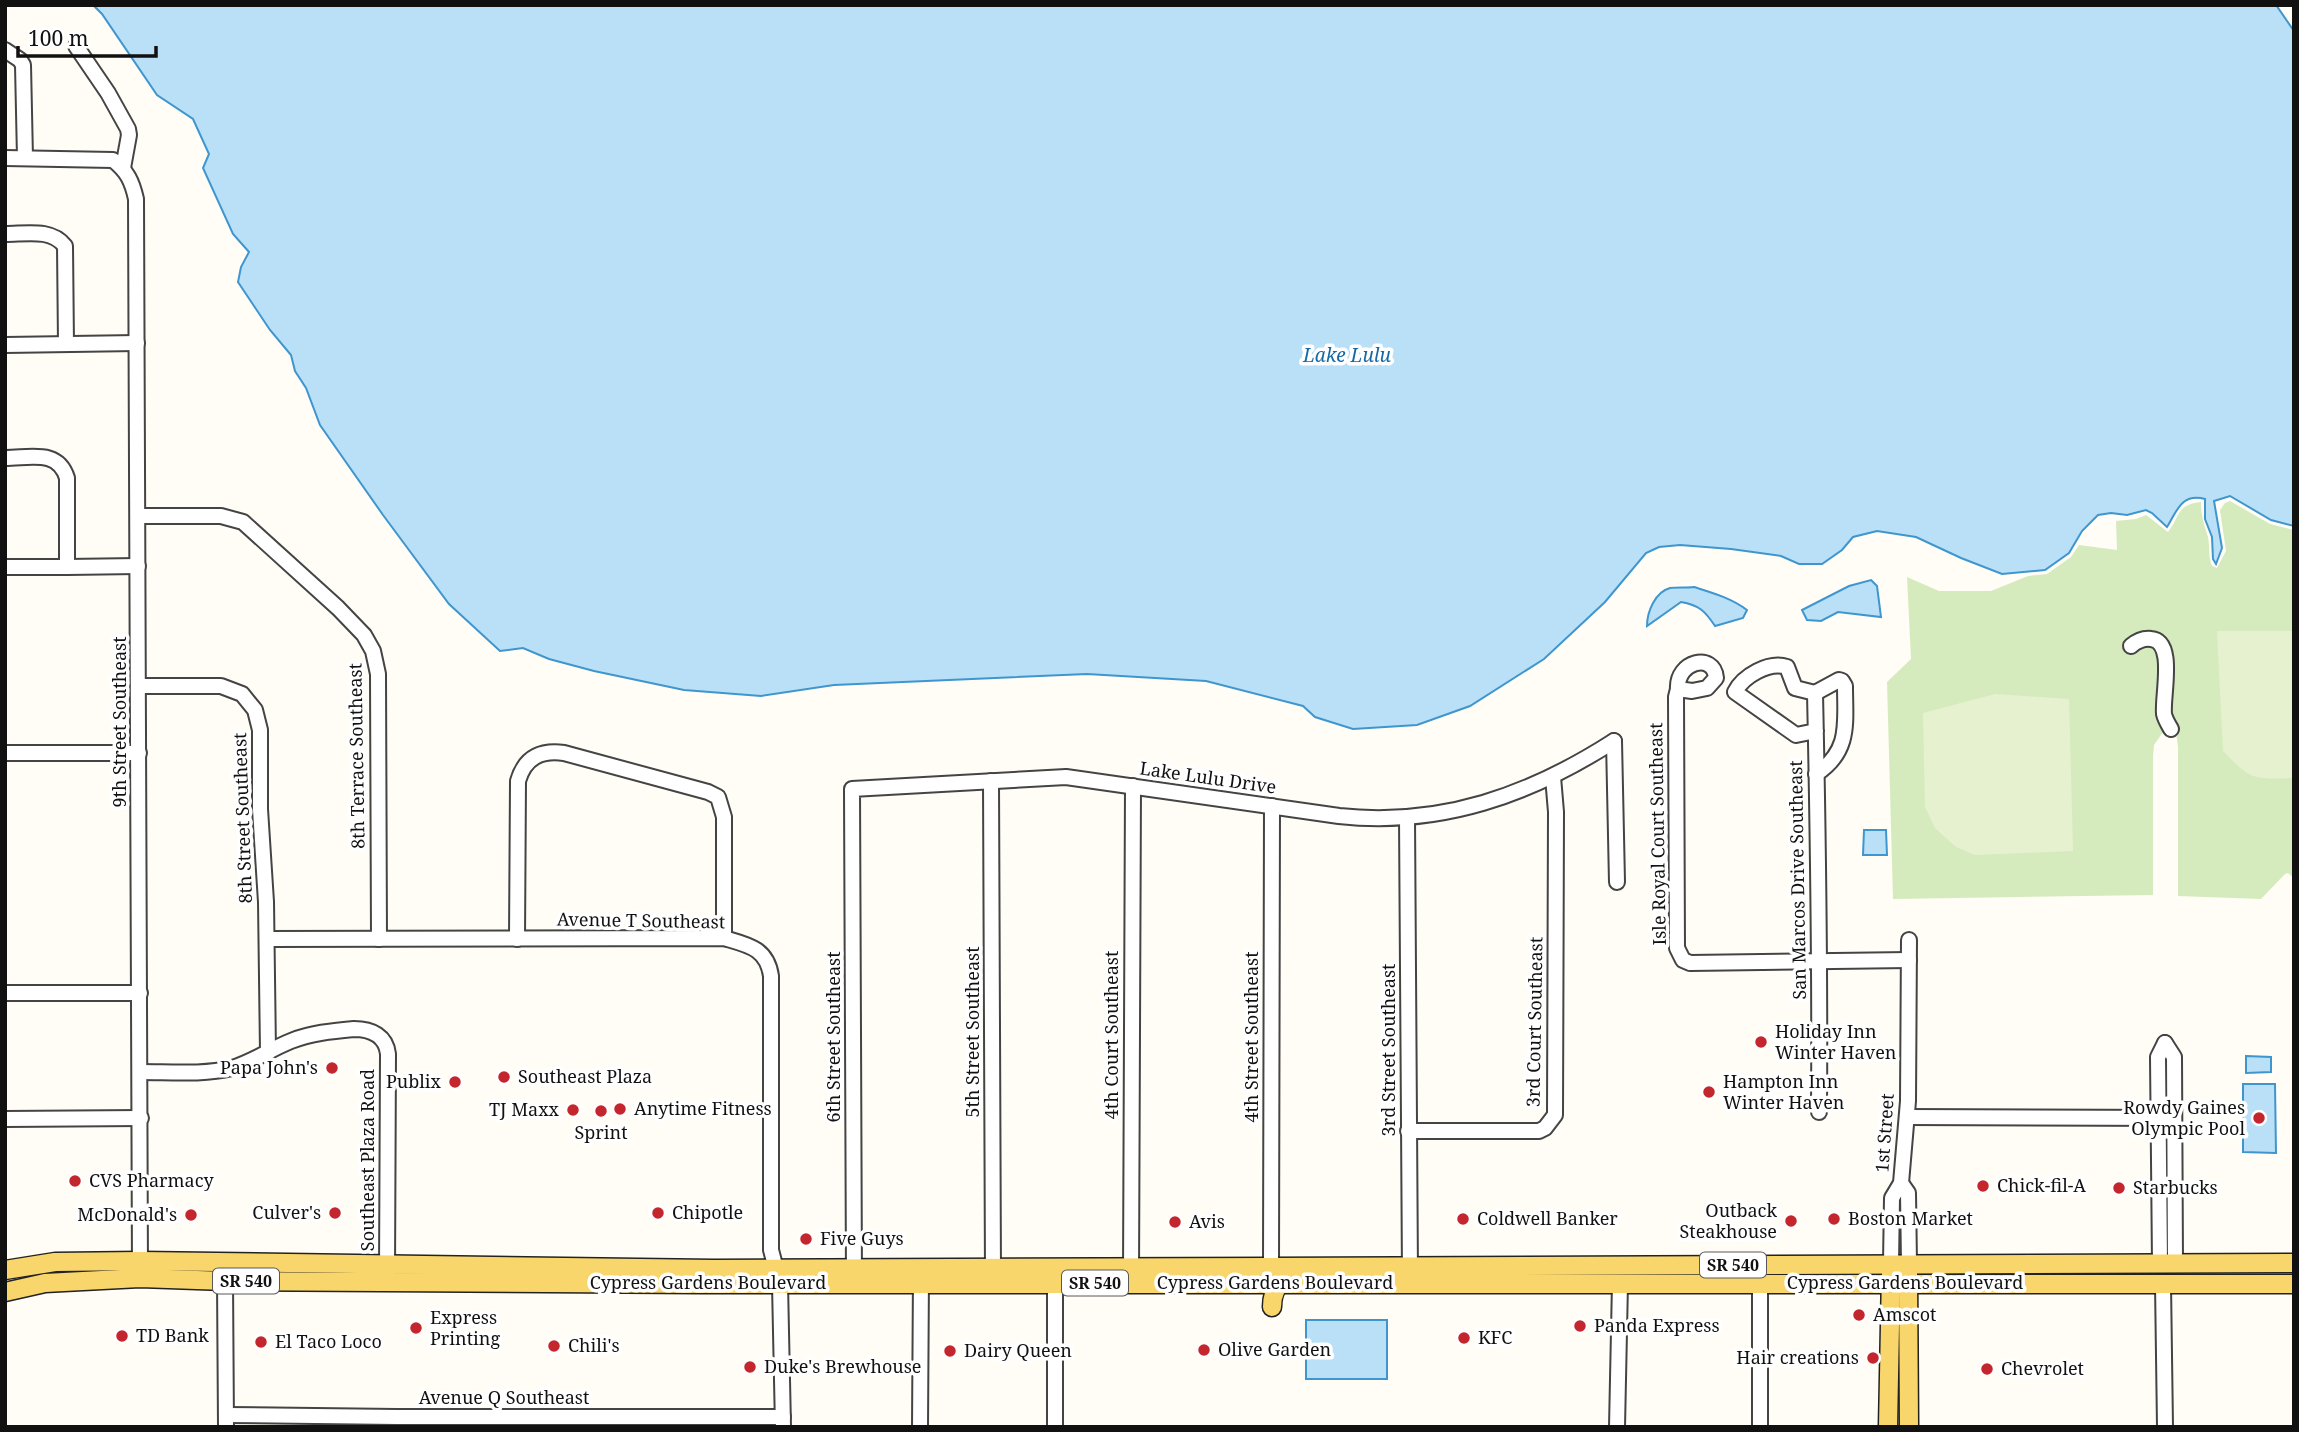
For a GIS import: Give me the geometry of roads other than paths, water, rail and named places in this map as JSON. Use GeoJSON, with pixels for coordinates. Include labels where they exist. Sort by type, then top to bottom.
{"type":"FeatureCollection","features":[{"type":"Feature","properties":{"kind":"main road","name":"Cypress Gardens Boulevard"},"geometry":{"type":"LineString","coordinates":[[5,1270],[55,1262],[225,1281],[569,1267],[688,1268],[778,1276]]}},
{"type":"Feature","properties":{"kind":"main road","name":"Cypress Gardens Boulevard"},"geometry":{"type":"LineString","coordinates":[[5,1292],[46,1283],[140,1270],[273,1263],[520,1283],[854,1275],[1131,1275],[1271,1267],[1337,1267],[1410,1275],[1620,1283],[1693,1274]]}},
{"type":"Feature","properties":{"kind":"main road"},"geometry":{"type":"LineString","coordinates":[[225,1281],[234,1276],[262,1273],[273,1263]]}},
{"type":"Feature","properties":{"kind":"main road","name":"Cypress Gardens Boulevard"},"geometry":{"type":"LineString","coordinates":[[1757,1274],[1900,1264],[2294,1263]]}},
{"type":"Feature","properties":{"kind":"main road"},"geometry":{"type":"LineString","coordinates":[[1888,1427],[1900,1264]]}},
{"type":"Feature","properties":{"kind":"main road"},"geometry":{"type":"LineString","coordinates":[[520,1283],[566,1273],[569,1267]]}},
{"type":"Feature","properties":{"kind":"main road"},"geometry":{"type":"LineString","coordinates":[[1214,1283],[1271,1267]]}},
{"type":"Feature","properties":{"kind":"main road"},"geometry":{"type":"LineString","coordinates":[[1272,1307],[1272,1297],[1279,1283],[1289,1276],[1337,1267]]}},
{"type":"Feature","properties":{"kind":"main road"},"geometry":{"type":"LineString","coordinates":[[588,1283],[592,1279],[605,1276],[660,1275],[688,1268]]}},
{"type":"Feature","properties":{"kind":"main road","name":"Cypress Gardens Boulevard"},"geometry":{"type":"LineString","coordinates":[[1131,1275],[1214,1283],[1279,1283],[1410,1275],[1757,1274],[1899,1283],[2294,1284]]}},
{"type":"Feature","properties":{"kind":"main road"},"geometry":{"type":"LineString","coordinates":[[1899,1283],[1909,1427]]}},
{"type":"Feature","properties":{"kind":"street"},"geometry":{"type":"LineString","coordinates":[[5,158],[100,158],[113,160],[123,168],[128,129],[108,93],[76,46]]}},
{"type":"Feature","properties":{"kind":"street"},"geometry":{"type":"LineString","coordinates":[[5,50],[23,65],[25,158]]}},
{"type":"Feature","properties":{"kind":"street","name":"9th Street Southeast"},"geometry":{"type":"LineString","coordinates":[[123,168],[132,182],[136,199],[140,1270]]}},
{"type":"Feature","properties":{"kind":"street"},"geometry":{"type":"LineString","coordinates":[[5,234],[50,233],[65,246],[66,344]]}},
{"type":"Feature","properties":{"kind":"street"},"geometry":{"type":"LineString","coordinates":[[5,345],[137,344]]}},
{"type":"Feature","properties":{"kind":"street"},"geometry":{"type":"LineString","coordinates":[[5,458],[49,457],[63,467],[67,478],[67,567]]}},
{"type":"Feature","properties":{"kind":"street","name":"8th Terrace Southeast"},"geometry":{"type":"LineString","coordinates":[[139,516],[221,516],[243,522],[338,608],[369,644],[378,674],[379,939]]}},
{"type":"Feature","properties":{"kind":"street"},"geometry":{"type":"LineString","coordinates":[[5,567],[138,566]]}},
{"type":"Feature","properties":{"kind":"street"},"geometry":{"type":"LineString","coordinates":[[2131,646],[2146,639],[2162,644],[2166,659],[2164,716],[2171,729]]}},
{"type":"Feature","properties":{"kind":"street","name":"San Marcos Drive Southeast"},"geometry":{"type":"LineString","coordinates":[[1816,731],[1796,734],[1735,692],[1739,683],[1753,674],[1779,664],[1787,667],[1795,688],[1815,694],[1816,731],[1819,961],[1819,1112]]}},
{"type":"Feature","properties":{"kind":"street"},"geometry":{"type":"LineString","coordinates":[[1815,694],[1839,680],[1844,682],[1844,740],[1828,766],[1816,774]]}},
{"type":"Feature","properties":{"kind":"street","name":"8th Street Southeast"},"geometry":{"type":"LineString","coordinates":[[139,686],[221,686],[242,694],[255,710],[260,730],[268,1052]]}},
{"type":"Feature","properties":{"kind":"street","name":"Isle Royal Court Southeast"},"geometry":{"type":"LineString","coordinates":[[1678,690],[1679,956],[1690,963],[1819,961],[1909,951]]}},
{"type":"Feature","properties":{"kind":"street"},"geometry":{"type":"LineString","coordinates":[[1553,777],[1614,741],[1617,882]]}},
{"type":"Feature","properties":{"kind":"street"},"geometry":{"type":"LineString","coordinates":[[517,939],[518,781],[528,760],[550,751],[672,781],[718,797],[724,817],[724,938]]}},
{"type":"Feature","properties":{"kind":"street"},"geometry":{"type":"LineString","coordinates":[[5,753],[139,752]]}},
{"type":"Feature","properties":{"kind":"street","name":"Lake Lulu Drive"},"geometry":{"type":"LineString","coordinates":[[852,789],[1066,777],[1366,819],[1407,817],[1468,808],[1518,793],[1553,777]]}},
{"type":"Feature","properties":{"kind":"street","name":"3rd Court Southeast"},"geometry":{"type":"LineString","coordinates":[[1408,1131],[1539,1131],[1545,1128],[1555,1115],[1556,812],[1553,777]]}},
{"type":"Feature","properties":{"kind":"street","name":"5th Street Southeast"},"geometry":{"type":"LineString","coordinates":[[991,781],[993,1276]]}},
{"type":"Feature","properties":{"kind":"street","name":"4th Court Southeast"},"geometry":{"type":"LineString","coordinates":[[1131,1275],[1133,786]]}},
{"type":"Feature","properties":{"kind":"street","name":"6th Street Southeast"},"geometry":{"type":"LineString","coordinates":[[852,789],[854,1275]]}},
{"type":"Feature","properties":{"kind":"street","name":"4th Street Southeast"},"geometry":{"type":"LineString","coordinates":[[1271,1267],[1272,807]]}},
{"type":"Feature","properties":{"kind":"street","name":"3rd Street Southeast"},"geometry":{"type":"LineString","coordinates":[[1407,817],[1410,1275]]}},
{"type":"Feature","properties":{"kind":"street","name":"Avenue T Southeast"},"geometry":{"type":"LineString","coordinates":[[267,939],[724,938],[754,946],[763,953],[772,976],[772,1250],[778,1276]]}},
{"type":"Feature","properties":{"kind":"street","name":"1st Street"},"geometry":{"type":"LineString","coordinates":[[1900,1264],[1892,1198],[1901,1183],[1907,1117],[1909,951]]}},
{"type":"Feature","properties":{"kind":"street"},"geometry":{"type":"LineString","coordinates":[[5,993],[140,993]]}},
{"type":"Feature","properties":{"kind":"street","name":"Southeast Plaza Road"},"geometry":{"type":"LineString","coordinates":[[141,1072],[220,1070],[234,1067],[302,1037],[321,1032],[370,1031],[377,1034],[387,1046],[387,1273]]}},
{"type":"Feature","properties":{"kind":"street"},"geometry":{"type":"LineString","coordinates":[[1907,1117],[2167,1118],[2168,1264]]}},
{"type":"Feature","properties":{"kind":"street"},"geometry":{"type":"LineString","coordinates":[[5,1119],[141,1118]]}},
{"type":"Feature","properties":{"kind":"street"},"geometry":{"type":"LineString","coordinates":[[1757,1274],[1760,1427]]}},
{"type":"Feature","properties":{"kind":"street"},"geometry":{"type":"LineString","coordinates":[[920,1427],[921,1275]]}},
{"type":"Feature","properties":{"kind":"street"},"geometry":{"type":"LineString","coordinates":[[1055,1275],[1055,1427]]}},
{"type":"Feature","properties":{"kind":"street"},"geometry":{"type":"LineString","coordinates":[[778,1276],[783,1422]]}},
{"type":"Feature","properties":{"kind":"street"},"geometry":{"type":"LineString","coordinates":[[225,1281],[226,1421]]}},
{"type":"Feature","properties":{"kind":"street"},"geometry":{"type":"LineString","coordinates":[[1617,1427],[1620,1283]]}},
{"type":"Feature","properties":{"kind":"street"},"geometry":{"type":"LineString","coordinates":[[2163,1284],[2165,1427]]}},
{"type":"Feature","properties":{"kind":"street","name":"Avenue Q Southeast"},"geometry":{"type":"LineString","coordinates":[[226,1421],[783,1422]]}},
{"type":"Feature","properties":{"kind":"water","name":"Lake Lulu"},"geometry":{"type":"Polygon","coordinates":[[[93,5],[2276,5],[2294,31],[2294,526],[2271,520],[2230,496],[2214,501],[2222,548],[2216,564],[2213,559],[2212,537],[2205,519],[2205,499],[2190,499],[2181,505],[2167,527],[2146,510],[2127,515],[2098,515],[2082,531],[2069,553],[2045,570],[2002,574],[1916,537],[1877,531],[1853,537],[1842,550],[1822,564],[1799,564],[1781,556],[1731,549],[1680,545],[1659,547],[1646,553],[1605,602],[1544,659],[1470,706],[1417,725],[1353,729],[1315,717],[1303,706],[1206,681],[1087,674],[834,685],[761,696],[684,690],[594,671],[549,659],[523,648],[500,651],[449,604],[320,425],[306,388],[295,371],[291,355],[270,330],[238,282],[241,267],[249,252],[233,234],[203,168],[209,154],[193,119],[157,95],[102,14],[93,5]]]}},
{"type":"Feature","properties":{"kind":"water"},"geometry":{"type":"Polygon","coordinates":[[[1871,580],[1877,586],[1881,617],[1838,612],[1821,621],[1807,620],[1802,610],[1849,586],[1871,580]]]}},
{"type":"Feature","properties":{"kind":"water"},"geometry":{"type":"Polygon","coordinates":[[[1694,587],[1722,596],[1741,606],[1747,610],[1743,618],[1715,626],[1701,610],[1681,602],[1647,626],[1650,609],[1660,594],[1670,588],[1694,587]]]}},
{"type":"Feature","properties":{"kind":"water"},"geometry":{"type":"Polygon","coordinates":[[[1864,830],[1886,830],[1887,855],[1863,855],[1864,830]]]}},
{"type":"Feature","properties":{"kind":"water"},"geometry":{"type":"Polygon","coordinates":[[[2246,1056],[2271,1057],[2271,1072],[2246,1073],[2246,1056]]]}},
{"type":"Feature","properties":{"kind":"water","name":"Rowdy Gaines Olympic Pool"},"geometry":{"type":"Polygon","coordinates":[[[2243,1084],[2275,1084],[2276,1153],[2243,1152],[2243,1084]]]}},
{"type":"Feature","properties":{"kind":"water"},"geometry":{"type":"Polygon","coordinates":[[[1306,1320],[1387,1320],[1387,1379],[1306,1379],[1306,1320]]]}},
{"type":"Feature","properties":{"kind":"place","name":"Holiday Inn Winter Haven"},"geometry":{"type":"Point","coordinates":[1761,1042]}},
{"type":"Feature","properties":{"kind":"place","name":"Papa John's"},"geometry":{"type":"Point","coordinates":[332,1068]}},
{"type":"Feature","properties":{"kind":"place","name":"Southeast Plaza"},"geometry":{"type":"Point","coordinates":[504,1077]}},
{"type":"Feature","properties":{"kind":"place","name":"Publix"},"geometry":{"type":"Point","coordinates":[455,1082]}},
{"type":"Feature","properties":{"kind":"place","name":"Hampton Inn Winter Haven"},"geometry":{"type":"Point","coordinates":[1709,1092]}},
{"type":"Feature","properties":{"kind":"place","name":"Anytime Fitness"},"geometry":{"type":"Point","coordinates":[620,1109]}},
{"type":"Feature","properties":{"kind":"place","name":"TJ Maxx"},"geometry":{"type":"Point","coordinates":[573,1110]}},
{"type":"Feature","properties":{"kind":"place","name":"Sprint"},"geometry":{"type":"Point","coordinates":[601,1111]}},
{"type":"Feature","properties":{"kind":"place","name":"Rowdy Gaines Olympic Pool"},"geometry":{"type":"Point","coordinates":[2259,1118]}},
{"type":"Feature","properties":{"kind":"place","name":"CVS Pharmacy"},"geometry":{"type":"Point","coordinates":[75,1181]}},
{"type":"Feature","properties":{"kind":"place","name":"Chick-fil-A"},"geometry":{"type":"Point","coordinates":[1983,1186]}},
{"type":"Feature","properties":{"kind":"place","name":"Starbucks"},"geometry":{"type":"Point","coordinates":[2119,1188]}},
{"type":"Feature","properties":{"kind":"place","name":"Culver's"},"geometry":{"type":"Point","coordinates":[335,1213]}},
{"type":"Feature","properties":{"kind":"place","name":"Chipotle"},"geometry":{"type":"Point","coordinates":[658,1213]}},
{"type":"Feature","properties":{"kind":"place","name":"McDonald's"},"geometry":{"type":"Point","coordinates":[191,1215]}},
{"type":"Feature","properties":{"kind":"place","name":"Coldwell Banker"},"geometry":{"type":"Point","coordinates":[1463,1219]}},
{"type":"Feature","properties":{"kind":"place","name":"Boston Market"},"geometry":{"type":"Point","coordinates":[1834,1219]}},
{"type":"Feature","properties":{"kind":"place","name":"Outback Steakhouse"},"geometry":{"type":"Point","coordinates":[1791,1221]}},
{"type":"Feature","properties":{"kind":"place","name":"Avis"},"geometry":{"type":"Point","coordinates":[1175,1222]}},
{"type":"Feature","properties":{"kind":"place","name":"Five Guys"},"geometry":{"type":"Point","coordinates":[806,1239]}},
{"type":"Feature","properties":{"kind":"place","name":"Amscot"},"geometry":{"type":"Point","coordinates":[1859,1315]}},
{"type":"Feature","properties":{"kind":"place","name":"Panda Express"},"geometry":{"type":"Point","coordinates":[1580,1326]}},
{"type":"Feature","properties":{"kind":"place","name":"Express Printing"},"geometry":{"type":"Point","coordinates":[416,1328]}},
{"type":"Feature","properties":{"kind":"place","name":"TD Bank"},"geometry":{"type":"Point","coordinates":[122,1336]}},
{"type":"Feature","properties":{"kind":"place","name":"KFC"},"geometry":{"type":"Point","coordinates":[1464,1338]}},
{"type":"Feature","properties":{"kind":"place","name":"El Taco Loco"},"geometry":{"type":"Point","coordinates":[261,1342]}},
{"type":"Feature","properties":{"kind":"place","name":"Chili's"},"geometry":{"type":"Point","coordinates":[554,1346]}},
{"type":"Feature","properties":{"kind":"place","name":"Olive Garden"},"geometry":{"type":"Point","coordinates":[1204,1350]}},
{"type":"Feature","properties":{"kind":"place","name":"Dairy Queen"},"geometry":{"type":"Point","coordinates":[950,1351]}},
{"type":"Feature","properties":{"kind":"place","name":"Hair creations"},"geometry":{"type":"Point","coordinates":[1873,1358]}},
{"type":"Feature","properties":{"kind":"place","name":"Duke's Brewhouse"},"geometry":{"type":"Point","coordinates":[750,1367]}},
{"type":"Feature","properties":{"kind":"place","name":"Chevrolet"},"geometry":{"type":"Point","coordinates":[1987,1369]}}]}
